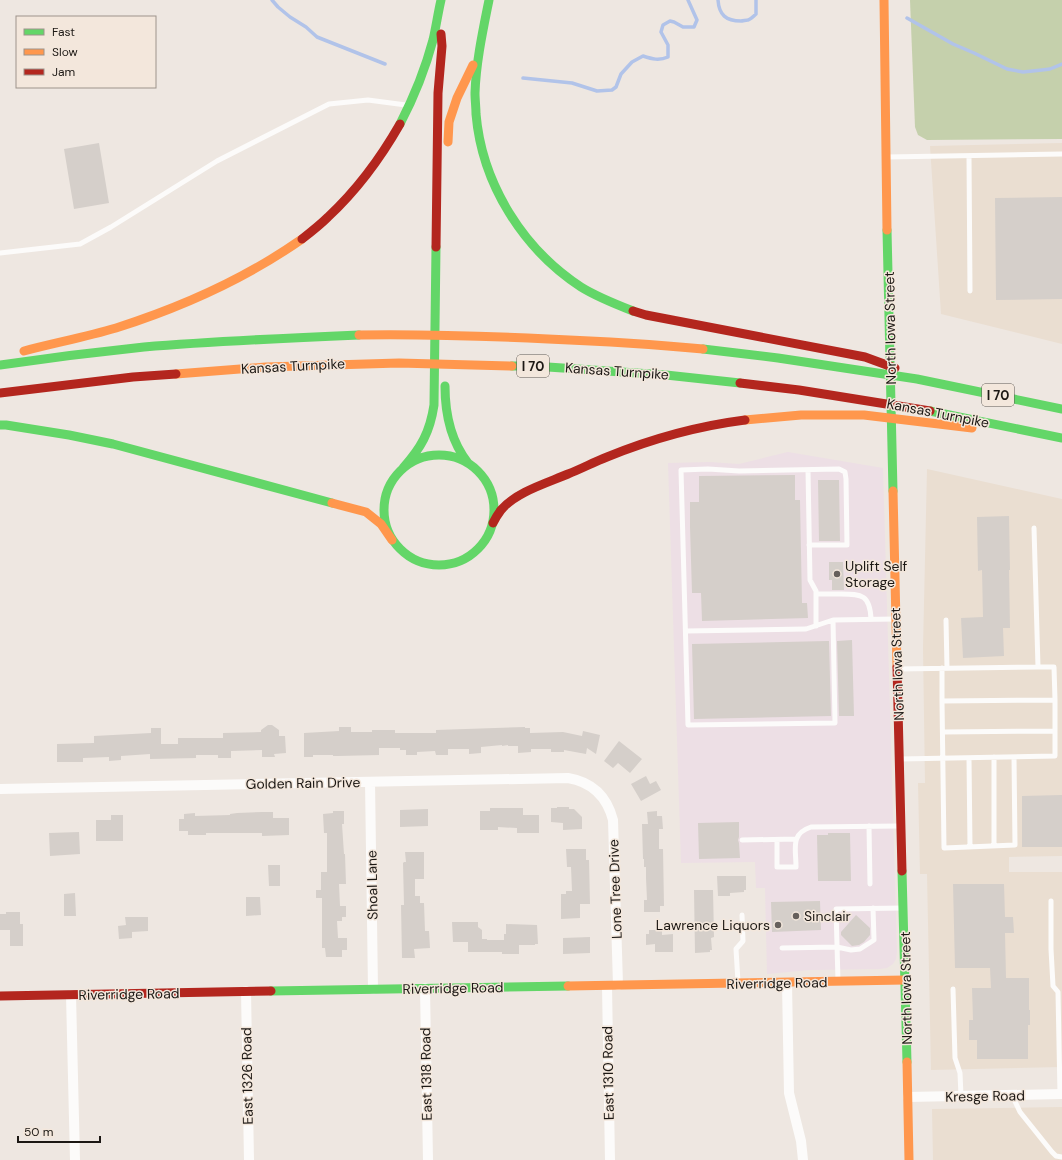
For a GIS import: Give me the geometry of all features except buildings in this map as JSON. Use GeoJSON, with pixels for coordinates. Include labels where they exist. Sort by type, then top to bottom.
{"type":"FeatureCollection","features":[{"type":"Feature","properties":{"kind":"main road"},"geometry":{"type":"LineString","coordinates":[[489,0],[479,51],[474,96],[475,117],[484,161],[495,187],[518,226],[540,254],[565,276],[581,287],[603,298],[646,315],[865,357],[933,381]]}},
{"type":"Feature","properties":{"kind":"main road","name":"North Iowa Street"},"geometry":{"type":"LineString","coordinates":[[884,0],[892,481],[902,826],[909,1160]]}},
{"type":"Feature","properties":{"kind":"main road"},"geometry":{"type":"LineString","coordinates":[[0,358],[114,328],[145,318],[207,293],[240,277],[267,262],[304,237],[351,195],[379,159],[392,139],[409,106],[422,75],[432,44],[440,4]]}},
{"type":"Feature","properties":{"kind":"main road"},"geometry":{"type":"LineString","coordinates":[[392,540],[384,522],[384,502],[390,483],[421,445],[432,418],[434,405],[438,93],[442,46],[440,4]]}},
{"type":"Feature","properties":{"kind":"main road"},"geometry":{"type":"LineString","coordinates":[[448,150],[449,122],[479,51]]}},
{"type":"Feature","properties":{"kind":"main road"},"geometry":{"type":"LineString","coordinates":[[446,328],[446,343]]}},
{"type":"Feature","properties":{"kind":"main road","name":"Kansas Turnpike"},"geometry":{"type":"LineString","coordinates":[[0,365],[57,356],[121,349],[235,340],[319,336],[456,334],[629,343],[706,349],[767,356],[933,381],[1062,409]]}},
{"type":"Feature","properties":{"kind":"main road"},"geometry":{"type":"LineString","coordinates":[[446,358],[445,404],[451,432],[457,448],[468,463],[481,474],[490,489],[494,506],[493,523]]}},
{"type":"Feature","properties":{"kind":"main road","name":"Kansas Turnpike"},"geometry":{"type":"LineString","coordinates":[[0,393],[120,378],[257,367],[402,363],[524,366],[646,373],[766,385],[826,393],[955,415],[1062,438]]}},
{"type":"Feature","properties":{"kind":"main road"},"geometry":{"type":"LineString","coordinates":[[0,425],[69,435],[113,444],[366,512],[381,524],[392,540],[403,552],[416,561],[432,565],[448,565],[464,560],[477,550],[487,538],[493,523],[501,510],[523,495],[617,453],[673,435],[705,427],[769,417],[843,414],[910,420],[946,426],[1038,433]]}},
{"type":"Feature","properties":{"kind":"main road"},"geometry":{"type":"LineString","coordinates":[[403,468],[418,459],[435,455],[452,456],[468,463]]}},
{"type":"Feature","properties":{"kind":"main road","name":"Riverridge Road"},"geometry":{"type":"LineString","coordinates":[[0,996],[905,980]]}},
{"type":"Feature","properties":{"kind":"street","name":"Golden Rain Drive"},"geometry":{"type":"LineString","coordinates":[[0,789],[568,778],[591,786],[601,796]]}},
{"type":"Feature","properties":{"kind":"street","name":"Shoal Lane"},"geometry":{"type":"LineString","coordinates":[[370,782],[373,989]]}},
{"type":"Feature","properties":{"kind":"street","name":"Lone Tree Drive"},"geometry":{"type":"LineString","coordinates":[[601,796],[609,809],[613,825],[618,985]]}},
{"type":"Feature","properties":{"kind":"street"},"geometry":{"type":"LineString","coordinates":[[787,983],[789,1093],[803,1160]]}},
{"type":"Feature","properties":{"kind":"street","name":"East 1310 Road"},"geometry":{"type":"LineString","coordinates":[[607,986],[610,1160]]}},
{"type":"Feature","properties":{"kind":"street","name":"East 1318 Road"},"geometry":{"type":"LineString","coordinates":[[425,988],[428,1160]]}},
{"type":"Feature","properties":{"kind":"street","name":"East 1326 Road"},"geometry":{"type":"LineString","coordinates":[[246,991],[249,1160]]}},
{"type":"Feature","properties":{"kind":"street"},"geometry":{"type":"LineString","coordinates":[[72,995],[75,1160]]}},
{"type":"Feature","properties":{"kind":"street","name":"Kresge Road"},"geometry":{"type":"LineString","coordinates":[[908,1097],[1061,1094]]}},
{"type":"Feature","properties":{"kind":"lane"},"geometry":{"type":"LineString","coordinates":[[0,253],[80,244],[111,227],[217,161],[329,104],[368,100],[409,106]]}},
{"type":"Feature","properties":{"kind":"lane"},"geometry":{"type":"LineString","coordinates":[[886,157],[1062,154]]}},
{"type":"Feature","properties":{"kind":"lane"},"geometry":{"type":"LineString","coordinates":[[969,156],[970,291]]}},
{"type":"Feature","properties":{"kind":"lane"},"geometry":{"type":"LineString","coordinates":[[809,545],[847,545],[845,472],[839,469],[739,471],[708,469],[681,470],[688,726],[835,722],[833,620]]}},
{"type":"Feature","properties":{"kind":"lane"},"geometry":{"type":"LineString","coordinates":[[808,470],[810,580],[816,591],[816,626]]}},
{"type":"Feature","properties":{"kind":"lane"},"geometry":{"type":"LineString","coordinates":[[1034,528],[1038,667]]}},
{"type":"Feature","properties":{"kind":"lane"},"geometry":{"type":"LineString","coordinates":[[816,594],[854,594],[861,596],[866,599],[869,604],[871,619]]}},
{"type":"Feature","properties":{"kind":"lane"},"geometry":{"type":"LineString","coordinates":[[686,632],[806,629],[833,620],[896,619]]}},
{"type":"Feature","properties":{"kind":"lane"},"geometry":{"type":"LineString","coordinates":[[946,620],[942,701],[944,848],[1015,845],[1014,757]]}},
{"type":"Feature","properties":{"kind":"lane"},"geometry":{"type":"LineString","coordinates":[[897,669],[1054,667],[1056,756],[900,759]]}},
{"type":"Feature","properties":{"kind":"lane"},"geometry":{"type":"LineString","coordinates":[[942,701],[1055,700]]}},
{"type":"Feature","properties":{"kind":"lane"},"geometry":{"type":"LineString","coordinates":[[943,732],[1055,731]]}},
{"type":"Feature","properties":{"kind":"lane"},"geometry":{"type":"LineString","coordinates":[[994,757],[994,846]]}},
{"type":"Feature","properties":{"kind":"lane"},"geometry":{"type":"LineString","coordinates":[[969,758],[970,847]]}},
{"type":"Feature","properties":{"kind":"lane"},"geometry":{"type":"LineString","coordinates":[[869,826],[870,884]]}},
{"type":"Feature","properties":{"kind":"lane"},"geometry":{"type":"LineString","coordinates":[[777,840],[777,867],[796,867],[796,839],[800,832],[805,829],[811,827],[902,826]]}},
{"type":"Feature","properties":{"kind":"lane"},"geometry":{"type":"LineString","coordinates":[[742,840],[796,839]]}},
{"type":"Feature","properties":{"kind":"lane"},"geometry":{"type":"LineString","coordinates":[[1052,901],[1052,986],[1058,992],[1061,1094]]}},
{"type":"Feature","properties":{"kind":"lane"},"geometry":{"type":"LineString","coordinates":[[782,948],[837,947],[851,950],[860,949],[874,940],[872,908]]}},
{"type":"Feature","properties":{"kind":"lane"},"geometry":{"type":"LineString","coordinates":[[838,982],[836,909],[904,908]]}},
{"type":"Feature","properties":{"kind":"lane"},"geometry":{"type":"LineString","coordinates":[[738,984],[736,949],[743,942],[742,915]]}},
{"type":"Feature","properties":{"kind":"lane"},"geometry":{"type":"LineString","coordinates":[[953,988],[955,1058],[960,1072],[961,1096]]}},
{"type":"Feature","properties":{"kind":"lane"},"geometry":{"type":"LineString","coordinates":[[1012,1095],[1020,1112],[1052,1152],[1056,1156],[1062,1157]]}},
{"type":"Feature","properties":{"kind":"shaded area"},"geometry":{"type":"Polygon","coordinates":[[[1062,143],[1062,344],[941,314],[930,146],[1062,143]]]}},
{"type":"Feature","properties":{"kind":"shaded area"},"geometry":{"type":"Polygon","coordinates":[[[788,452],[883,468],[897,952],[896,959],[893,964],[887,968],[810,970],[767,974],[765,888],[756,888],[755,862],[681,863],[668,463],[710,462],[739,464],[788,452]]]}},
{"type":"Feature","properties":{"kind":"shaded area"},"geometry":{"type":"Polygon","coordinates":[[[927,469],[1062,499],[1062,856],[1009,857],[1009,872],[1062,872],[1062,1067],[931,1070],[927,874],[920,874],[918,783],[925,783],[923,648],[927,469]]]}},
{"type":"Feature","properties":{"kind":"shaded area"},"geometry":{"type":"Polygon","coordinates":[[[1062,1107],[1062,1160],[933,1160],[932,1109],[1062,1107]]]}},
{"type":"Feature","properties":{"kind":"green space"},"geometry":{"type":"Polygon","coordinates":[[[910,0],[1062,0],[1062,139],[927,140],[918,135],[915,127],[910,0]]]}},
{"type":"Feature","properties":{"kind":"waterway"},"geometry":{"type":"LineString","coordinates":[[272,0],[290,17],[306,27],[317,37],[385,64]]}},
{"type":"Feature","properties":{"kind":"waterway"},"geometry":{"type":"LineString","coordinates":[[523,78],[572,83],[597,91],[612,90],[616,87],[621,74],[632,62],[643,56],[656,59],[668,57],[668,45],[661,32],[663,25],[670,21],[683,27],[694,27],[697,20],[688,0]]}},
{"type":"Feature","properties":{"kind":"waterway"},"geometry":{"type":"LineString","coordinates":[[718,0],[720,10],[724,16],[736,21],[749,20],[756,14],[756,0]]}},
{"type":"Feature","properties":{"kind":"waterway"},"geometry":{"type":"LineString","coordinates":[[907,18],[953,44],[1007,69],[1023,72],[1050,69],[1062,64]]}},
{"type":"Feature","properties":{"kind":"traffic: fast"},"geometry":{"type":"LineString","coordinates":[[400,124],[423,73],[433,40],[441,0]]}},
{"type":"Feature","properties":{"kind":"traffic: fast"},"geometry":{"type":"LineString","coordinates":[[489,0],[478,58],[475,96],[480,140],[487,165],[497,189],[509,212],[524,234],[541,254],[560,272],[587,291],[633,311]]}},
{"type":"Feature","properties":{"kind":"traffic: fast"},"geometry":{"type":"LineString","coordinates":[[887,230],[893,491]]}},
{"type":"Feature","properties":{"kind":"traffic: fast"},"geometry":{"type":"LineString","coordinates":[[403,468],[415,454],[424,439],[430,423],[434,405],[436,247]]}},
{"type":"Feature","properties":{"kind":"traffic: fast"},"geometry":{"type":"LineString","coordinates":[[0,365],[144,347],[224,341],[359,335]]}},
{"type":"Feature","properties":{"kind":"traffic: fast"},"geometry":{"type":"LineString","coordinates":[[703,349],[778,358],[917,379],[1062,409]]}},
{"type":"Feature","properties":{"kind":"traffic: fast"},"geometry":{"type":"LineString","coordinates":[[512,366],[533,366],[666,375],[740,383]]}},
{"type":"Feature","properties":{"kind":"traffic: fast"},"geometry":{"type":"LineString","coordinates":[[445,386],[446,407],[450,426],[457,445],[468,463]]}},
{"type":"Feature","properties":{"kind":"traffic: fast"},"geometry":{"type":"LineString","coordinates":[[930,411],[1062,438]]}},
{"type":"Feature","properties":{"kind":"traffic: fast"},"geometry":{"type":"LineString","coordinates":[[0,425],[69,435],[113,444],[332,503]]}},
{"type":"Feature","properties":{"kind":"traffic: fast"},"geometry":{"type":"LineString","coordinates":[[439,455],[460,459],[470,464],[478,471],[485,479],[490,489],[494,510],[490,531],[485,541],[478,549],[470,556],[460,561],[439,565],[418,561],[408,556],[400,549],[393,541],[388,531],[384,510],[388,489],[393,479],[400,471],[408,464],[418,459],[439,455]]}},
{"type":"Feature","properties":{"kind":"traffic: fast"},"geometry":{"type":"LineString","coordinates":[[902,871],[907,1062]]}},
{"type":"Feature","properties":{"kind":"traffic: fast"},"geometry":{"type":"LineString","coordinates":[[271,991],[568,986]]}},
{"type":"Feature","properties":{"kind":"traffic: slow"},"geometry":{"type":"LineString","coordinates":[[884,0],[887,230]]}},
{"type":"Feature","properties":{"kind":"traffic: slow"},"geometry":{"type":"LineString","coordinates":[[448,142],[449,122],[457,98],[473,65]]}},
{"type":"Feature","properties":{"kind":"traffic: slow"},"geometry":{"type":"LineString","coordinates":[[24,351],[116,328],[165,311],[236,279],[302,239]]}},
{"type":"Feature","properties":{"kind":"traffic: slow"},"geometry":{"type":"LineString","coordinates":[[359,335],[477,336],[625,343],[703,349]]}},
{"type":"Feature","properties":{"kind":"traffic: slow"},"geometry":{"type":"LineString","coordinates":[[176,374],[266,367],[399,363],[512,366]]}},
{"type":"Feature","properties":{"kind":"traffic: slow"},"geometry":{"type":"LineString","coordinates":[[745,420],[801,415],[864,415],[972,428]]}},
{"type":"Feature","properties":{"kind":"traffic: slow"},"geometry":{"type":"LineString","coordinates":[[893,491],[897,667]]}},
{"type":"Feature","properties":{"kind":"traffic: slow"},"geometry":{"type":"LineString","coordinates":[[332,503],[366,512],[381,524],[392,540]]}},
{"type":"Feature","properties":{"kind":"traffic: slow"},"geometry":{"type":"LineString","coordinates":[[568,986],[905,980]]}},
{"type":"Feature","properties":{"kind":"traffic: slow"},"geometry":{"type":"LineString","coordinates":[[907,1062],[909,1160]]}},
{"type":"Feature","properties":{"kind":"traffic: jam"},"geometry":{"type":"LineString","coordinates":[[436,247],[438,93],[442,46],[441,34]]}},
{"type":"Feature","properties":{"kind":"traffic: jam"},"geometry":{"type":"LineString","coordinates":[[302,239],[325,220],[349,196],[376,162],[400,124]]}},
{"type":"Feature","properties":{"kind":"traffic: jam"},"geometry":{"type":"LineString","coordinates":[[633,311],[646,315],[865,357],[895,368]]}},
{"type":"Feature","properties":{"kind":"traffic: jam"},"geometry":{"type":"LineString","coordinates":[[0,393],[133,377],[176,374]]}},
{"type":"Feature","properties":{"kind":"traffic: jam"},"geometry":{"type":"LineString","coordinates":[[740,383],[799,390],[930,411]]}},
{"type":"Feature","properties":{"kind":"traffic: jam"},"geometry":{"type":"LineString","coordinates":[[493,523],[501,510],[523,493],[624,450],[675,434],[745,420]]}},
{"type":"Feature","properties":{"kind":"traffic: jam"},"geometry":{"type":"LineString","coordinates":[[897,667],[902,871]]}},
{"type":"Feature","properties":{"kind":"traffic: jam"},"geometry":{"type":"LineString","coordinates":[[0,996],[271,991]]}},
{"type":"Feature","properties":{"kind":"place","name":"Uplift Self Storage"},"geometry":{"type":"Point","coordinates":[837,574]}},
{"type":"Feature","properties":{"kind":"place","name":"Sinclair"},"geometry":{"type":"Point","coordinates":[796,916]}},
{"type":"Feature","properties":{"kind":"place","name":"Lawrence Liquors"},"geometry":{"type":"Point","coordinates":[778,925]}}]}
